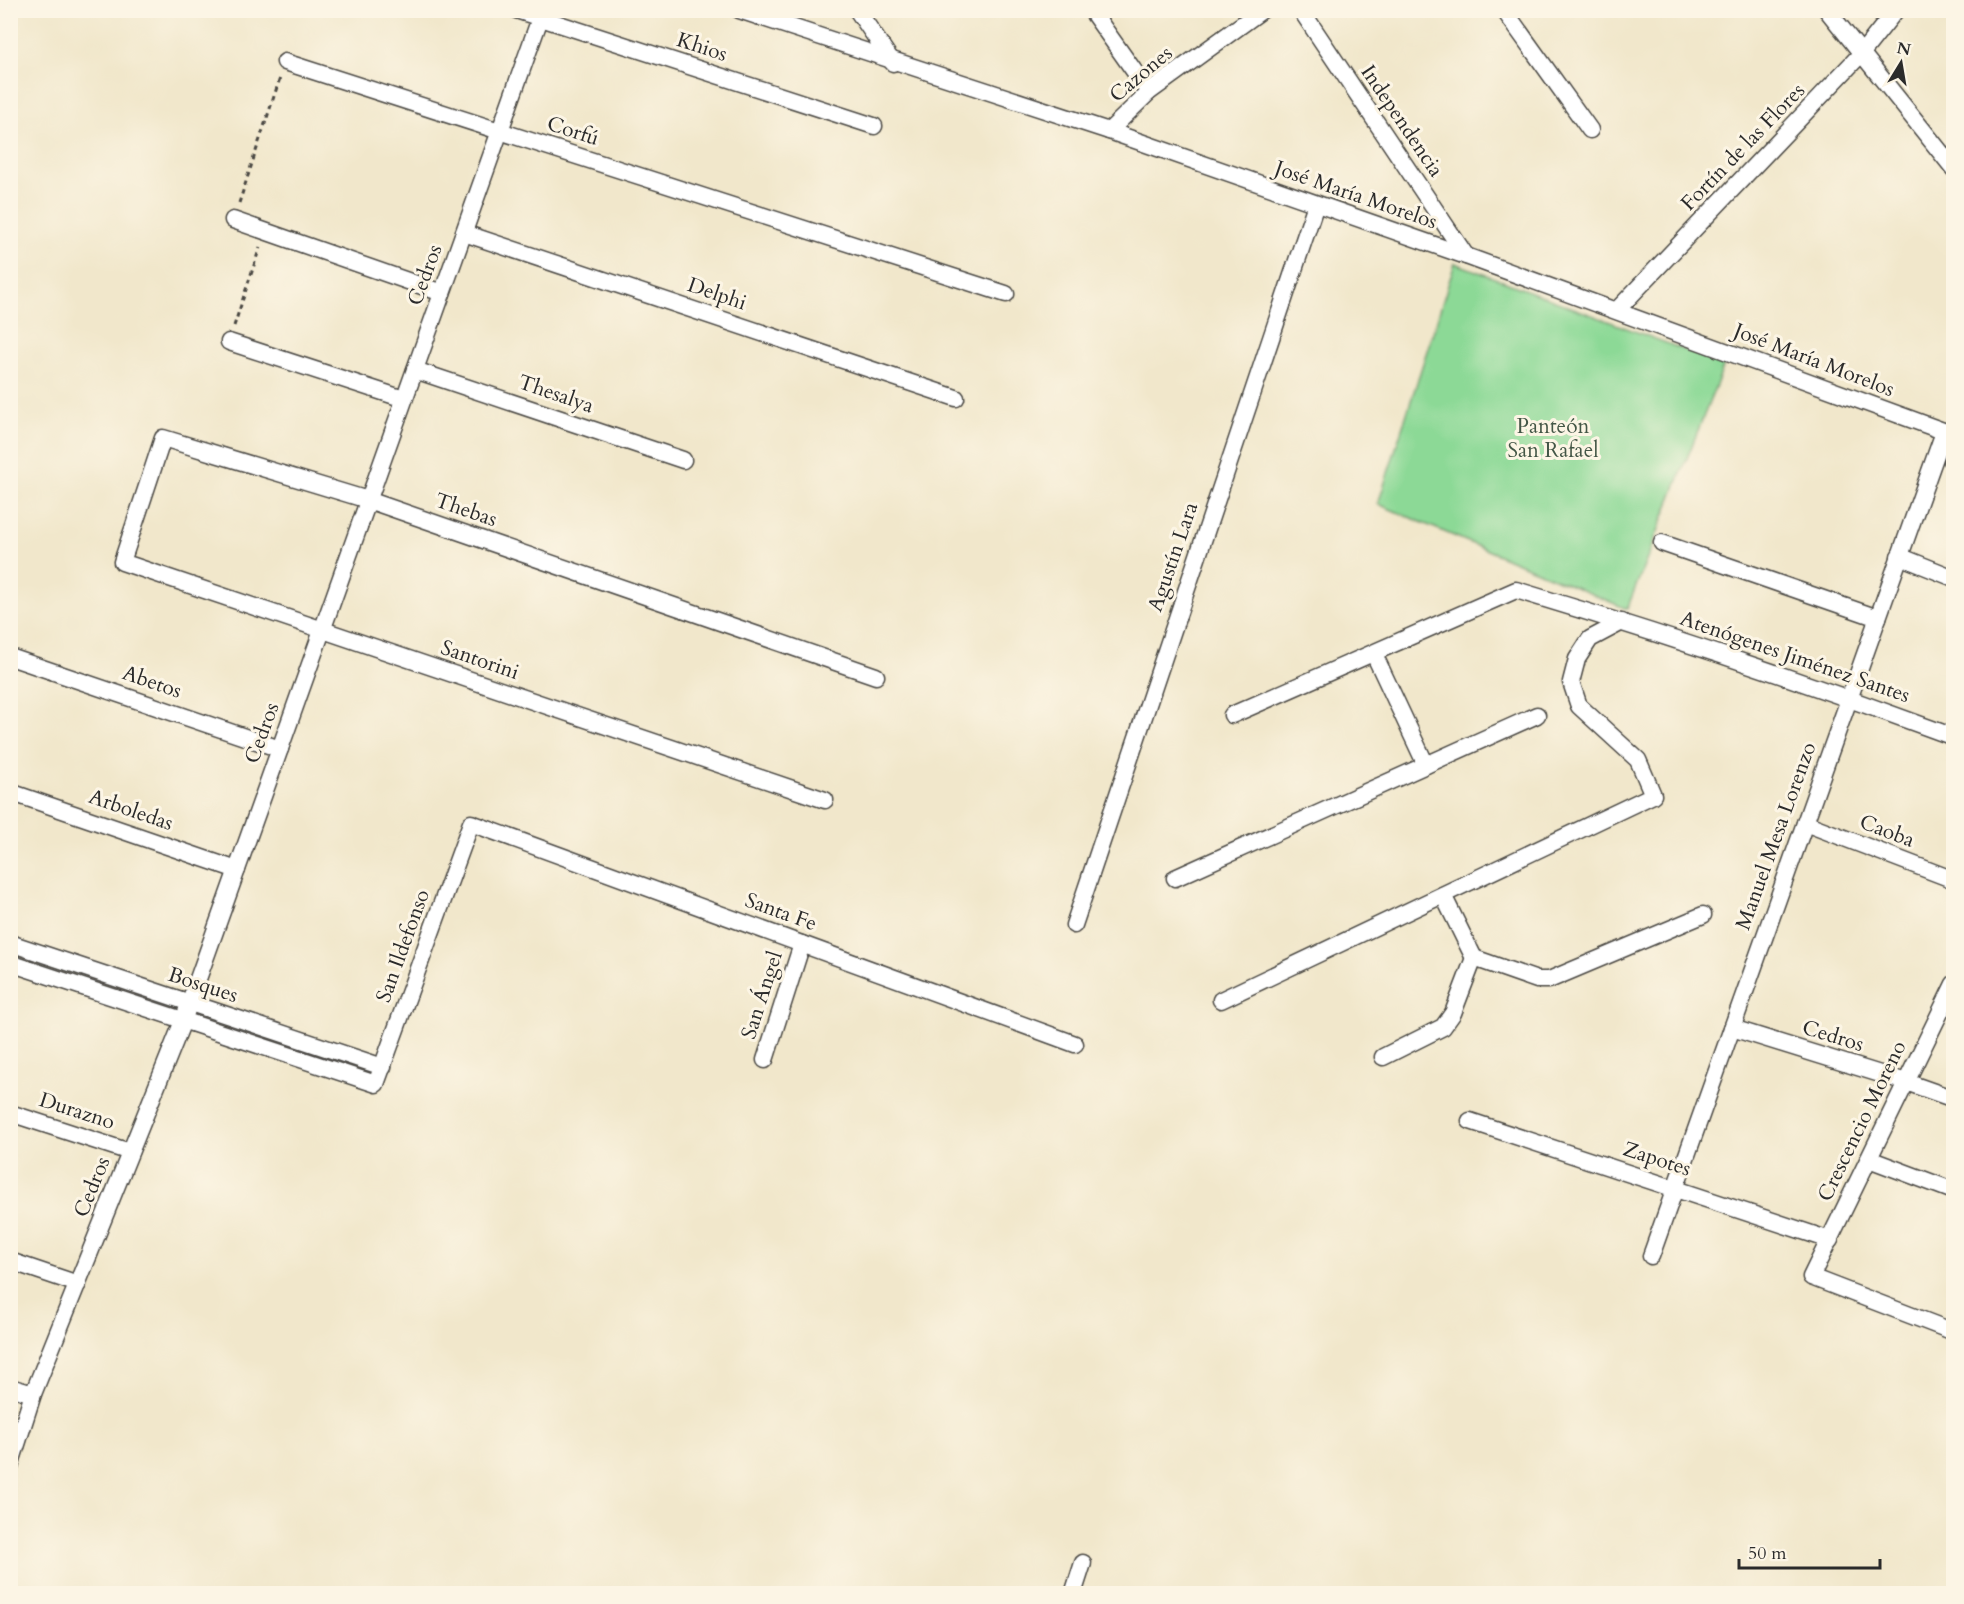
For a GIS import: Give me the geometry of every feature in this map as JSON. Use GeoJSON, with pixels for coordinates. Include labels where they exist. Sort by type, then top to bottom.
{"type":"FeatureCollection","features":[{"type":"Feature","properties":{"kind":"street","name":"Khios"},"geometry":{"type":"LineString","coordinates":[[516,10],[542,15],[874,126]]}},
{"type":"Feature","properties":{"kind":"street","name":"José María Morelos"},"geometry":{"type":"LineString","coordinates":[[740,10],[893,63],[1109,131],[1466,256],[1948,433]]}},
{"type":"Feature","properties":{"kind":"street"},"geometry":{"type":"LineString","coordinates":[[857,10],[893,63]]}},
{"type":"Feature","properties":{"kind":"street"},"geometry":{"type":"LineString","coordinates":[[1091,10],[1149,92]]}},
{"type":"Feature","properties":{"kind":"street","name":"Cazones"},"geometry":{"type":"LineString","coordinates":[[1109,131],[1149,92],[1262,10]]}},
{"type":"Feature","properties":{"kind":"street","name":"Independencia"},"geometry":{"type":"LineString","coordinates":[[1301,10],[1466,256]]}},
{"type":"Feature","properties":{"kind":"street"},"geometry":{"type":"LineString","coordinates":[[1504,10],[1590,130]]}},
{"type":"Feature","properties":{"kind":"street"},"geometry":{"type":"LineString","coordinates":[[1827,10],[1953,169]]}},
{"type":"Feature","properties":{"kind":"street","name":"Fortín de las Flores"},"geometry":{"type":"LineString","coordinates":[[1617,310],[1862,54],[1896,10]]}},
{"type":"Feature","properties":{"kind":"street","name":"Cedros"},"geometry":{"type":"LineString","coordinates":[[10,1466],[33,1394],[183,1021],[542,15]]}},
{"type":"Feature","properties":{"kind":"street","name":"Corfú"},"geometry":{"type":"LineString","coordinates":[[285,62],[1006,294]]}},
{"type":"Feature","properties":{"kind":"street","name":"Agustín Lara"},"geometry":{"type":"LineString","coordinates":[[1074,925],[1316,204]]}},
{"type":"Feature","properties":{"kind":"street"},"geometry":{"type":"LineString","coordinates":[[233,220],[442,293]]}},
{"type":"Feature","properties":{"kind":"street","name":"Delphi"},"geometry":{"type":"LineString","coordinates":[[464,233],[956,398]]}},
{"type":"Feature","properties":{"kind":"street"},"geometry":{"type":"LineString","coordinates":[[229,342],[404,399]]}},
{"type":"Feature","properties":{"kind":"street","name":"Thesalya"},"geometry":{"type":"LineString","coordinates":[[415,370],[682,460]]}},
{"type":"Feature","properties":{"kind":"street","name":"Manuel Mesa Lorenzo"},"geometry":{"type":"LineString","coordinates":[[1651,1256],[1899,556],[1948,433]]}},
{"type":"Feature","properties":{"kind":"street","name":"Thebas"},"geometry":{"type":"LineString","coordinates":[[122,562],[163,438],[368,500],[876,676]]}},
{"type":"Feature","properties":{"kind":"street"},"geometry":{"type":"LineString","coordinates":[[1662,543],[1878,618]]}},
{"type":"Feature","properties":{"kind":"street"},"geometry":{"type":"LineString","coordinates":[[1899,556],[1953,578]]}},
{"type":"Feature","properties":{"kind":"street","name":"Santorini"},"geometry":{"type":"LineString","coordinates":[[122,562],[825,800]]}},
{"type":"Feature","properties":{"kind":"street","name":"Atenógenes Jiménez Santes"},"geometry":{"type":"LineString","coordinates":[[1232,715],[1516,590],[1622,622],[1850,698],[1953,737]]}},
{"type":"Feature","properties":{"kind":"street"},"geometry":{"type":"LineString","coordinates":[[1221,1000],[1653,795],[1638,760],[1579,706],[1571,682],[1577,659],[1590,639],[1622,622]]}},
{"type":"Feature","properties":{"kind":"street"},"geometry":{"type":"LineString","coordinates":[[1374,654],[1426,765]]}},
{"type":"Feature","properties":{"kind":"street","name":"Abetos"},"geometry":{"type":"LineString","coordinates":[[10,657],[280,750]]}},
{"type":"Feature","properties":{"kind":"street"},"geometry":{"type":"LineString","coordinates":[[1175,878],[1537,716]]}},
{"type":"Feature","properties":{"kind":"street","name":"Arboledas"},"geometry":{"type":"LineString","coordinates":[[10,792],[237,870]]}},
{"type":"Feature","properties":{"kind":"street","name":"Santa Fe"},"geometry":{"type":"LineString","coordinates":[[471,823],[1075,1044]]}},
{"type":"Feature","properties":{"kind":"street","name":"San Ildefonso"},"geometry":{"type":"LineString","coordinates":[[376,1084],[471,823]]}},
{"type":"Feature","properties":{"kind":"street","name":"Caoba"},"geometry":{"type":"LineString","coordinates":[[1805,823],[1953,880]]}},
{"type":"Feature","properties":{"kind":"street"},"geometry":{"type":"LineString","coordinates":[[1443,895],[1474,958],[1537,980],[1549,980],[1704,915]]}},
{"type":"Feature","properties":{"kind":"street","name":"Bosques"},"geometry":{"type":"LineString","coordinates":[[10,943],[383,1067]]}},
{"type":"Feature","properties":{"kind":"street","name":"San Ángel"},"geometry":{"type":"LineString","coordinates":[[765,1060],[802,944]]}},
{"type":"Feature","properties":{"kind":"street"},"geometry":{"type":"LineString","coordinates":[[1383,1057],[1443,1027],[1453,1013],[1474,958]]}},
{"type":"Feature","properties":{"kind":"street","name":"Bosques"},"geometry":{"type":"LineString","coordinates":[[10,963],[376,1084]]}},
{"type":"Feature","properties":{"kind":"street","name":"Crescencio Moreno"},"geometry":{"type":"LineString","coordinates":[[1953,984],[1812,1277],[1953,1332]]}},
{"type":"Feature","properties":{"kind":"street","name":"Cedros"},"geometry":{"type":"LineString","coordinates":[[1732,1028],[1906,1082],[1953,1100]]}},
{"type":"Feature","properties":{"kind":"street","name":"Durazno"},"geometry":{"type":"LineString","coordinates":[[10,1113],[130,1152]]}},
{"type":"Feature","properties":{"kind":"street","name":"Zapotes"},"geometry":{"type":"LineString","coordinates":[[1470,1121],[1830,1240]]}},
{"type":"Feature","properties":{"kind":"street"},"geometry":{"type":"LineString","coordinates":[[1869,1159],[1953,1191]]}},
{"type":"Feature","properties":{"kind":"street"},"geometry":{"type":"LineString","coordinates":[[10,1261],[78,1284]]}},
{"type":"Feature","properties":{"kind":"street"},"geometry":{"type":"LineString","coordinates":[[10,1387],[33,1394]]}},
{"type":"Feature","properties":{"kind":"street"},"geometry":{"type":"LineString","coordinates":[[1073,1593],[1083,1563]]}},
{"type":"Feature","properties":{"kind":"path"},"geometry":{"type":"LineString","coordinates":[[233,220],[285,62]]}},
{"type":"Feature","properties":{"kind":"path"},"geometry":{"type":"LineString","coordinates":[[229,342],[265,231]]}},
{"type":"Feature","properties":{"kind":"green space","name":"Panteón San Rafael"},"geometry":{"type":"Polygon","coordinates":[[[1455,263],[1724,365],[1627,609],[1378,504],[1455,263]]]}}]}
